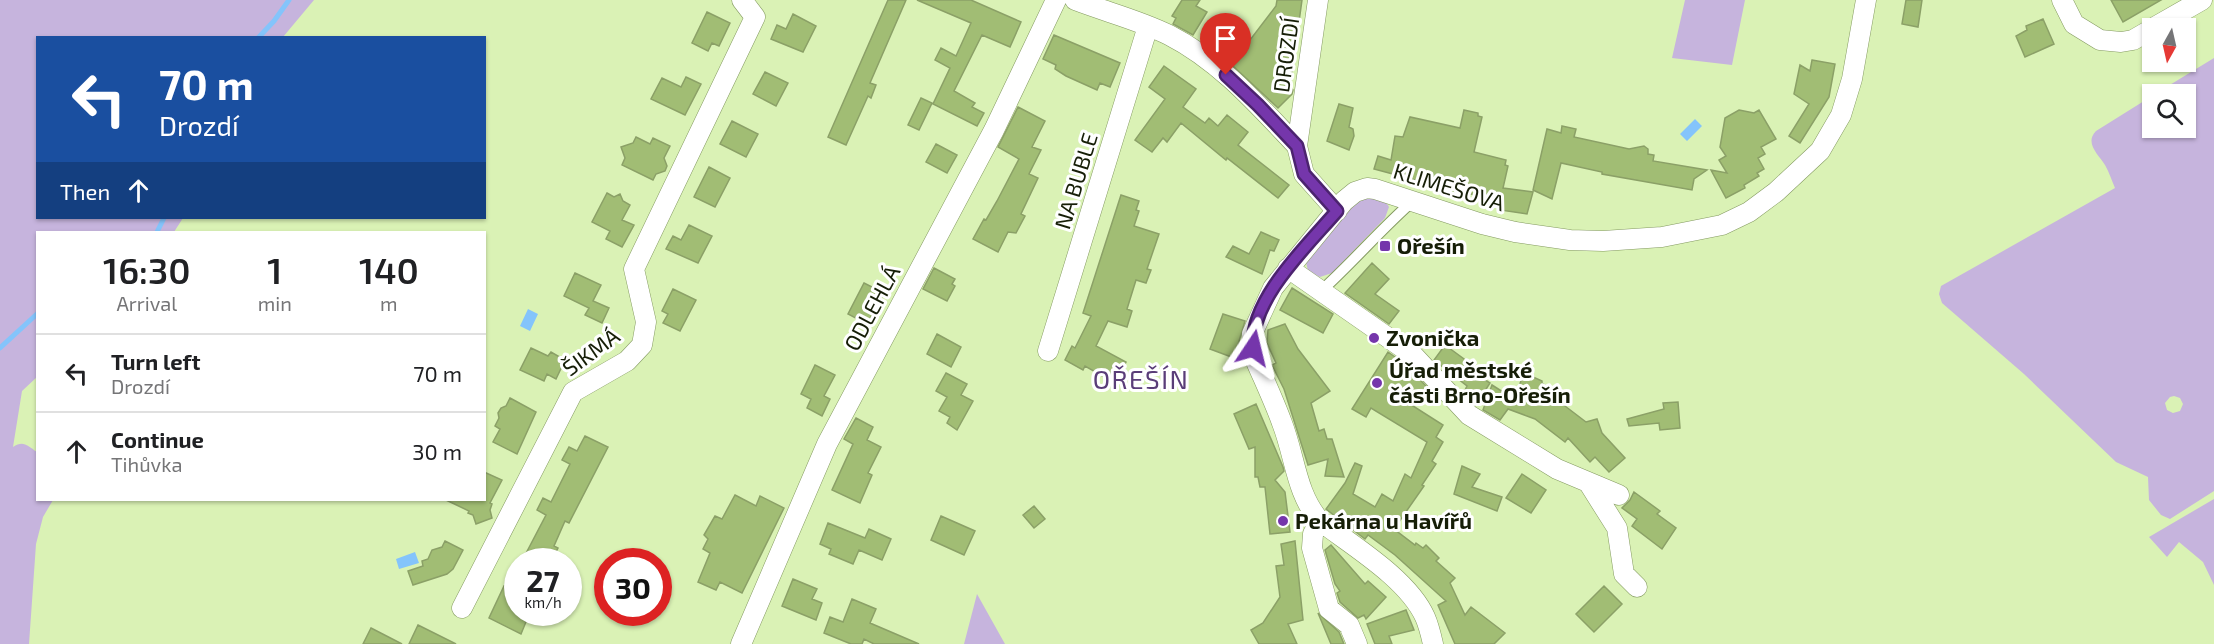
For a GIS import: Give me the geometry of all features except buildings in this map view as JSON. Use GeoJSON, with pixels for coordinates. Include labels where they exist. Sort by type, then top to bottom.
{"type":"FeatureCollection","features":[{"type":"Feature","properties":{"kind":"street","name":"ŠIKMÁ"},"geometry":{"type":"LineString","coordinates":[[462,608],[573,392],[627,361],[642,345],[646,322],[634,269],[755,17],[742,0]]}},
{"type":"Feature","properties":{"kind":"street","name":"ODLEHLÁ"},"geometry":{"type":"LineString","coordinates":[[741,644],[827,444],[994,130],[1056,0]]}},
{"type":"Feature","properties":{"kind":"street"},"geometry":{"type":"LineString","coordinates":[[1074,0],[1148,26],[1193,49],[1245,91],[1297,146]]}},
{"type":"Feature","properties":{"kind":"street","name":"DROZDÍ"},"geometry":{"type":"LineString","coordinates":[[1318,0],[1297,146],[1304,174],[1337,211]]}},
{"type":"Feature","properties":{"kind":"street","name":"KLIMEŠOVA"},"geometry":{"type":"LineString","coordinates":[[1434,644],[1425,617],[1414,600],[1398,582],[1320,521],[1312,512],[1303,494],[1283,423],[1255,359],[1253,348],[1254,326],[1273,288],[1337,211],[1355,192],[1367,188],[1414,200],[1482,224],[1515,232],[1570,240],[1603,241],[1662,237],[1722,225],[1749,212],[1776,192],[1820,151],[1841,115],[1852,79],[1866,0]]}},
{"type":"Feature","properties":{"kind":"street"},"geometry":{"type":"LineString","coordinates":[[2062,0],[2074,24],[2100,40],[2121,42],[2133,40],[2142,35]]}},
{"type":"Feature","properties":{"kind":"street"},"geometry":{"type":"LineString","coordinates":[[2172,18],[2202,0]]}},
{"type":"Feature","properties":{"kind":"street","name":"NA BUBLE"},"geometry":{"type":"LineString","coordinates":[[1048,351],[1148,26]]}},
{"type":"Feature","properties":{"kind":"street"},"geometry":{"type":"LineString","coordinates":[[1288,268],[1413,355],[1469,415],[1557,469],[1619,495]]}},
{"type":"Feature","properties":{"kind":"street"},"geometry":{"type":"LineString","coordinates":[[1588,482],[1617,528],[1624,574],[1637,587]]}},
{"type":"Feature","properties":{"kind":"street"},"geometry":{"type":"LineString","coordinates":[[1320,521],[1313,534],[1312,548],[1329,609],[1349,625],[1357,644]]}},
{"type":"Feature","properties":{"kind":"lane"},"geometry":{"type":"LineString","coordinates":[[1321,291],[1382,228],[1414,200]]}},
{"type":"Feature","properties":{"kind":"shaded area"},"geometry":{"type":"Polygon","coordinates":[[[0,0],[314,0],[284,36],[36,36],[36,219],[182,219],[175,231],[36,231],[36,378],[22,391],[13,447],[28,445],[36,451],[36,501],[52,501],[43,517],[36,544],[29,644],[0,644],[0,0]]]}},
{"type":"Feature","properties":{"kind":"shaded area"},"geometry":{"type":"Polygon","coordinates":[[[1685,0],[1745,0],[1732,65],[1672,58],[1685,0]]]}},
{"type":"Feature","properties":{"kind":"shaded area"},"geometry":{"type":"Polygon","coordinates":[[[2214,58],[2214,491],[2170,519],[2161,515],[2149,500],[2148,477],[2116,462],[2024,374],[1942,303],[1939,294],[1941,286],[2115,188],[2092,144],[2096,131],[2142,102],[2142,138],[2196,138],[2196,84],[2171,84],[2191,72],[2196,72],[2196,69],[2214,58]],[[2174,396],[2165,403],[2167,410],[2173,413],[2180,411],[2183,404],[2180,398],[2174,396]]]}},
{"type":"Feature","properties":{"kind":"shaded area"},"geometry":{"type":"Polygon","coordinates":[[[1367,198],[1384,199],[1389,207],[1385,218],[1332,273],[1320,277],[1308,271],[1306,262],[1333,226],[1350,208],[1367,198]]]}},
{"type":"Feature","properties":{"kind":"shaded area"},"geometry":{"type":"Polygon","coordinates":[[[2214,499],[2214,585],[2203,562],[2179,542],[2167,557],[2149,537],[2214,499]]]}},
{"type":"Feature","properties":{"kind":"shaded area"},"geometry":{"type":"Polygon","coordinates":[[[977,594],[1005,644],[964,644],[977,594]]]}},
{"type":"Feature","properties":{"kind":"water"},"geometry":{"type":"Polygon","coordinates":[[[1695,119],[1702,126],[1687,141],[1680,134],[1695,119]]]}},
{"type":"Feature","properties":{"kind":"water"},"geometry":{"type":"Polygon","coordinates":[[[528,309],[538,314],[530,331],[520,326],[528,309]]]}},
{"type":"Feature","properties":{"kind":"water"},"geometry":{"type":"Polygon","coordinates":[[[415,552],[419,563],[399,569],[396,559],[415,552]]]}},
{"type":"Feature","properties":{"kind":"waterway"},"geometry":{"type":"LineString","coordinates":[[260,36],[289,0]]}},
{"type":"Feature","properties":{"kind":"waterway"},"geometry":{"type":"LineString","coordinates":[[158,231],[164,219]]}},
{"type":"Feature","properties":{"kind":"waterway"},"geometry":{"type":"LineString","coordinates":[[0,348],[36,315]]}},
{"type":"Feature","properties":{"kind":"place","name":"Ořešín"},"geometry":{"type":"Point","coordinates":[1385,246]}},
{"type":"Feature","properties":{"kind":"place","name":"Zvonička"},"geometry":{"type":"Point","coordinates":[1374,338]}},
{"type":"Feature","properties":{"kind":"place","name":"Úřad městské části Brno-Ořešín"},"geometry":{"type":"Point","coordinates":[1377,383]}},
{"type":"Feature","properties":{"kind":"place","name":"Pekárna u Havířů"},"geometry":{"type":"Point","coordinates":[1283,521]}},
{"type":"Feature","properties":{"kind":"district","name":"OŘEŠÍN"},"geometry":{"type":"Point","coordinates":[1141,380]}},
{"type":"Feature","properties":{"kind":"route"},"geometry":{"type":"LineString","coordinates":[[1226,75],[1238,84],[1297,146],[1304,174],[1337,211],[1273,288],[1254,326],[1253,348]]}}]}
